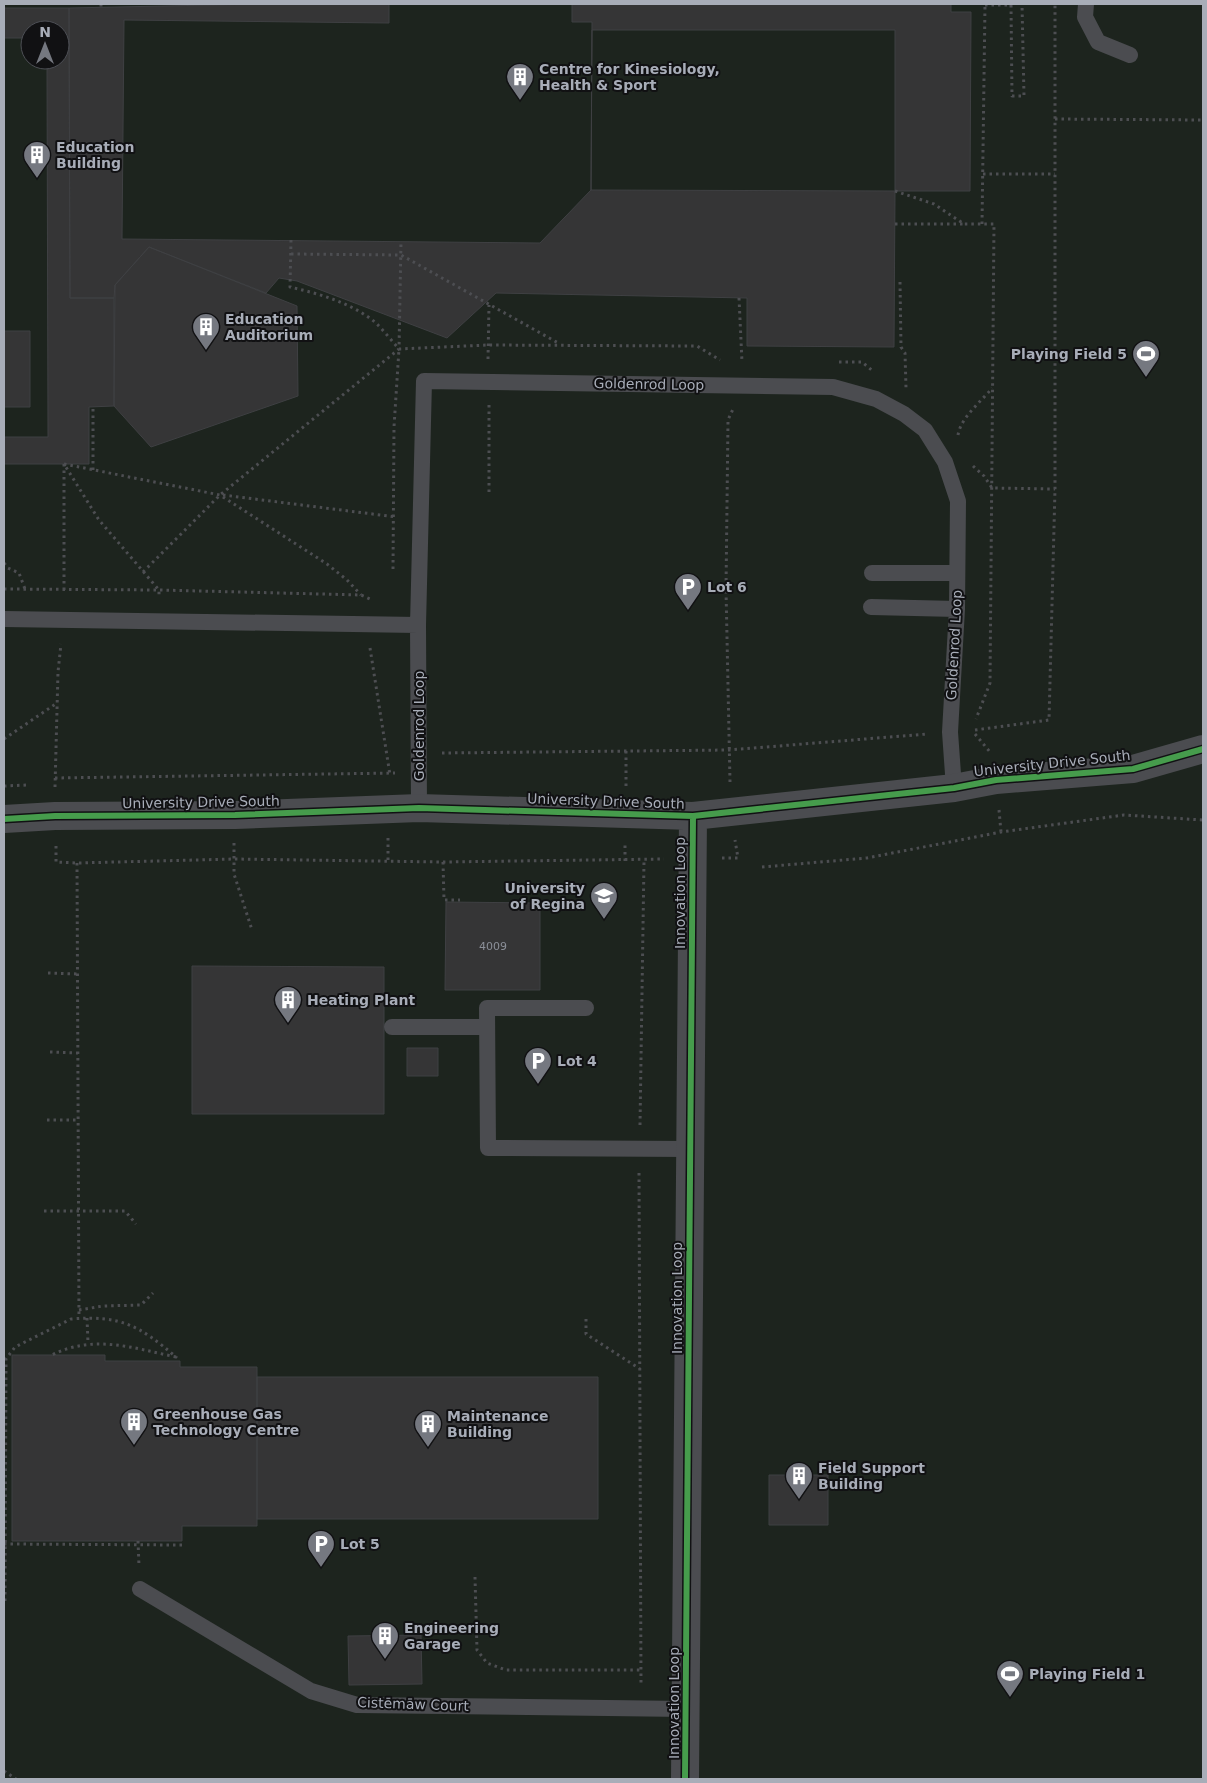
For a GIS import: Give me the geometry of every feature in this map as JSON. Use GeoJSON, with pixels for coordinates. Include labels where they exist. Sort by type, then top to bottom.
{"type":"FeatureCollection","features":[{"type":"Feature","properties":{"kind":"street","name":"University Drive South"},"geometry":{"type":"LineString","coordinates":[[4,819],[55,816],[234,815],[420,808],[693,816],[954,788],[996,780],[1133,768],[1203,749]]}},
{"type":"Feature","properties":{"kind":"street","name":"Innovation Loop"},"geometry":{"type":"LineString","coordinates":[[685,1779],[693,816]]}},
{"type":"Feature","properties":{"kind":"lane"},"geometry":{"type":"LineString","coordinates":[[1086,4],[1085,17],[1098,42],[1130,55]]}},
{"type":"Feature","properties":{"kind":"lane","name":"Goldenrod Loop"},"geometry":{"type":"LineString","coordinates":[[420,808],[418,625],[424,381],[833,387],[876,399],[906,416],[925,430],[945,462],[958,501],[957,609],[950,732],[954,788]]}},
{"type":"Feature","properties":{"kind":"lane"},"geometry":{"type":"LineString","coordinates":[[872,573],[957,573]]}},
{"type":"Feature","properties":{"kind":"lane"},"geometry":{"type":"LineString","coordinates":[[871,607],[957,609]]}},
{"type":"Feature","properties":{"kind":"lane"},"geometry":{"type":"LineString","coordinates":[[4,619],[418,625]]}},
{"type":"Feature","properties":{"kind":"lane"},"geometry":{"type":"LineString","coordinates":[[586,1008],[486,1008],[488,1148],[690,1149]]}},
{"type":"Feature","properties":{"kind":"lane"},"geometry":{"type":"LineString","coordinates":[[392,1027],[487,1027]]}},
{"type":"Feature","properties":{"kind":"lane","name":"Cistēmāw Court"},"geometry":{"type":"LineString","coordinates":[[140,1589],[312,1691],[357,1705],[686,1709]]}},
{"type":"Feature","properties":{"kind":"path"},"geometry":{"type":"LineString","coordinates":[[982,224],[985,5],[1011,6],[1012,96],[1024,96],[1022,4]]}},
{"type":"Feature","properties":{"kind":"path"},"geometry":{"type":"LineString","coordinates":[[972,731],[1049,720],[1055,489],[1055,4]]}},
{"type":"Feature","properties":{"kind":"path"},"geometry":{"type":"LineString","coordinates":[[1055,119],[1203,120]]}},
{"type":"Feature","properties":{"kind":"path"},"geometry":{"type":"LineString","coordinates":[[983,174],[1055,174]]}},
{"type":"Feature","properties":{"kind":"path"},"geometry":{"type":"LineString","coordinates":[[895,190],[934,204],[964,224]]}},
{"type":"Feature","properties":{"kind":"path"},"geometry":{"type":"LineString","coordinates":[[895,224],[994,224],[990,683],[972,731]]}},
{"type":"Feature","properties":{"kind":"path"},"geometry":{"type":"LineString","coordinates":[[291,240],[290,287],[322,295],[354,309],[376,323],[399,349]]}},
{"type":"Feature","properties":{"kind":"path"},"geometry":{"type":"LineString","coordinates":[[393,572],[394,427],[399,349],[401,241]]}},
{"type":"Feature","properties":{"kind":"path"},"geometry":{"type":"LineString","coordinates":[[291,254],[401,255],[560,345]]}},
{"type":"Feature","properties":{"kind":"path"},"geometry":{"type":"LineString","coordinates":[[900,282],[901,347],[905,353],[906,416]]}},
{"type":"Feature","properties":{"kind":"path"},"geometry":{"type":"LineString","coordinates":[[47,844],[56,843],[56,862],[77,863],[234,859],[443,862],[738,858],[732,812],[729,750],[726,598],[728,420],[742,386],[739,298]]}},
{"type":"Feature","properties":{"kind":"path"},"geometry":{"type":"LineString","coordinates":[[143,572],[220,495],[399,349],[488,345],[697,346],[720,360],[728,360]]}},
{"type":"Feature","properties":{"kind":"path"},"geometry":{"type":"LineString","coordinates":[[735,360],[742,360]]}},
{"type":"Feature","properties":{"kind":"path"},"geometry":{"type":"LineString","coordinates":[[832,362],[862,362],[876,374]]}},
{"type":"Feature","properties":{"kind":"path"},"geometry":{"type":"LineString","coordinates":[[958,444],[959,428],[992,388]]}},
{"type":"Feature","properties":{"kind":"path"},"geometry":{"type":"LineString","coordinates":[[93,470],[94,407]]}},
{"type":"Feature","properties":{"kind":"path"},"geometry":{"type":"LineString","coordinates":[[968,460],[984,476],[992,488]]}},
{"type":"Feature","properties":{"kind":"path"},"geometry":{"type":"LineString","coordinates":[[64,464],[220,495],[394,517],[421,517]]}},
{"type":"Feature","properties":{"kind":"path"},"geometry":{"type":"LineString","coordinates":[[992,488],[1055,489]]}},
{"type":"Feature","properties":{"kind":"path"},"geometry":{"type":"LineString","coordinates":[[220,495],[327,564],[348,580],[361,595],[390,774],[388,860]]}},
{"type":"Feature","properties":{"kind":"path"},"geometry":{"type":"LineString","coordinates":[[4,564],[19,573],[25,589]]}},
{"type":"Feature","properties":{"kind":"path"},"geometry":{"type":"LineString","coordinates":[[4,589],[159,590],[361,595],[377,599]]}},
{"type":"Feature","properties":{"kind":"path"},"geometry":{"type":"LineString","coordinates":[[4,739],[57,703]]}},
{"type":"Feature","properties":{"kind":"path"},"geometry":{"type":"LineString","coordinates":[[972,731],[991,752]]}},
{"type":"Feature","properties":{"kind":"path"},"geometry":{"type":"LineString","coordinates":[[56,778],[390,774],[442,753],[729,750],[950,732]]}},
{"type":"Feature","properties":{"kind":"path"},"geometry":{"type":"LineString","coordinates":[[234,815],[234,874],[252,930]]}},
{"type":"Feature","properties":{"kind":"path"},"geometry":{"type":"LineString","coordinates":[[762,867],[867,858],[1001,832],[1124,815],[1203,820]]}},
{"type":"Feature","properties":{"kind":"path"},"geometry":{"type":"LineString","coordinates":[[641,1708],[639,1149],[644,860]]}},
{"type":"Feature","properties":{"kind":"path"},"geometry":{"type":"LineString","coordinates":[[443,862],[444,900],[460,900]]}},
{"type":"Feature","properties":{"kind":"path"},"geometry":{"type":"LineString","coordinates":[[77,863],[79,1318]]}},
{"type":"Feature","properties":{"kind":"path"},"geometry":{"type":"LineString","coordinates":[[48,973],[78,974]]}},
{"type":"Feature","properties":{"kind":"path"},"geometry":{"type":"LineString","coordinates":[[50,1052],[78,1053]]}},
{"type":"Feature","properties":{"kind":"path"},"geometry":{"type":"LineString","coordinates":[[46,1120],[77,1120]]}},
{"type":"Feature","properties":{"kind":"path"},"geometry":{"type":"LineString","coordinates":[[44,1210],[124,1211],[136,1224]]}},
{"type":"Feature","properties":{"kind":"path"},"geometry":{"type":"LineString","coordinates":[[79,1310],[103,1306],[141,1305],[153,1293]]}},
{"type":"Feature","properties":{"kind":"path"},"geometry":{"type":"LineString","coordinates":[[5,1601],[6,1359],[15,1348],[71,1318],[116,1321],[136,1326],[176,1357],[117,1344],[88,1343],[67,1348],[52,1355]]}},
{"type":"Feature","properties":{"kind":"path"},"geometry":{"type":"LineString","coordinates":[[87,1318],[88,1343]]}},
{"type":"Feature","properties":{"kind":"path"},"geometry":{"type":"LineString","coordinates":[[586,1318],[586,1334],[640,1369]]}},
{"type":"Feature","properties":{"kind":"path"},"geometry":{"type":"LineString","coordinates":[[4,1544],[182,1545]]}},
{"type":"Feature","properties":{"kind":"path"},"geometry":{"type":"LineString","coordinates":[[475,1576],[477,1650],[487,1663],[506,1670],[641,1670]]}},
{"type":"Feature","properties":{"kind":"path"},"geometry":{"type":"LineString","coordinates":[[4,1771],[16,1779]]}},
{"type":"Feature","properties":{"kind":"shaded area","name":"University of Regina"},"geometry":{"type":"Polygon","coordinates":[[[4,4],[1203,4],[1203,1779],[4,1779],[4,4]]]}},
{"type":"Feature","properties":{"kind":"building","name":"Centre for Kinesiology, Health & Sport"},"geometry":{"type":"Polygon","coordinates":[[[259,4],[951,4],[951,12],[971,12],[970,191],[895,191],[894,347],[747,346],[747,298],[496,293],[447,338],[297,281],[279,278],[266,293],[149,247],[115,285],[114,298],[70,298],[69,8],[259,4]]]}},
{"type":"Feature","properties":{"kind":"building"},"geometry":{"type":"Polygon","coordinates":[[[389,4],[572,4],[572,22],[592,22],[591,190],[540,243],[122,239],[124,20],[389,23],[389,4]]]}},
{"type":"Feature","properties":{"kind":"building","name":"Education Building"},"geometry":{"type":"Polygon","coordinates":[[[4,8],[69,8],[69,20],[20,20],[20,70],[69,70],[70,298],[114,298],[114,406],[89,407],[89,464],[4,464],[4,8]]]}},
{"type":"Feature","properties":{"kind":"building"},"geometry":{"type":"Polygon","coordinates":[[[592,30],[895,30],[895,191],[591,190],[592,30]]]}},
{"type":"Feature","properties":{"kind":"building"},"geometry":{"type":"Polygon","coordinates":[[[4,38],[20,38],[20,70],[47,70],[48,437],[4,437],[4,38]]]}},
{"type":"Feature","properties":{"kind":"building","name":"Education Auditorium"},"geometry":{"type":"Polygon","coordinates":[[[149,247],[297,306],[298,396],[151,447],[114,406],[115,285],[149,247]]]}},
{"type":"Feature","properties":{"kind":"building"},"geometry":{"type":"Polygon","coordinates":[[[4,331],[30,331],[30,407],[4,407],[4,331]]]}},
{"type":"Feature","properties":{"kind":"building"},"geometry":{"type":"Polygon","coordinates":[[[446,902],[540,903],[540,990],[445,990],[446,902]]]}},
{"type":"Feature","properties":{"kind":"building","name":"Heating Plant"},"geometry":{"type":"Polygon","coordinates":[[[192,966],[384,967],[384,1114],[192,1114],[192,966]]]}},
{"type":"Feature","properties":{"kind":"building"},"geometry":{"type":"Polygon","coordinates":[[[407,1048],[438,1048],[438,1076],[407,1076],[407,1048]]]}},
{"type":"Feature","properties":{"kind":"building","name":"Greenhouse Gas Technology Centre"},"geometry":{"type":"Polygon","coordinates":[[[12,1355],[105,1355],[105,1361],[180,1361],[180,1367],[257,1367],[257,1526],[182,1526],[182,1541],[12,1541],[12,1355]]]}},
{"type":"Feature","properties":{"kind":"building","name":"Maintenance Building"},"geometry":{"type":"Polygon","coordinates":[[[257,1377],[598,1377],[598,1519],[257,1519],[257,1377]]]}},
{"type":"Feature","properties":{"kind":"building","name":"Field Support Building"},"geometry":{"type":"Polygon","coordinates":[[[769,1475],[828,1475],[828,1525],[769,1525],[769,1475]]]}},
{"type":"Feature","properties":{"kind":"building","name":"Engineering Garage"},"geometry":{"type":"Polygon","coordinates":[[[421,1635],[422,1684],[349,1685],[348,1636],[421,1635]]]}},
{"type":"Feature","properties":{"kind":"cycle path"},"geometry":{"type":"LineString","coordinates":[[4,819],[55,816],[235,815],[419,808],[693,816],[954,788],[996,780],[1133,769],[1203,749]]}},
{"type":"Feature","properties":{"kind":"cycle path"},"geometry":{"type":"LineString","coordinates":[[685,1779],[693,816]]}},
{"type":"Feature","properties":{"kind":"place","name":"Centre for Kinesiology, Health & Sport"},"geometry":{"type":"Point","coordinates":[520,101]}},
{"type":"Feature","properties":{"kind":"place","name":"Education Building"},"geometry":{"type":"Point","coordinates":[37,179]}},
{"type":"Feature","properties":{"kind":"place","name":"Education Auditorium"},"geometry":{"type":"Point","coordinates":[206,351]}},
{"type":"Feature","properties":{"kind":"place","name":"Playing Field 5"},"geometry":{"type":"Point","coordinates":[1146,378]}},
{"type":"Feature","properties":{"kind":"place","name":"Lot 6"},"geometry":{"type":"Point","coordinates":[688,611]}},
{"type":"Feature","properties":{"kind":"place","name":"University of Regina"},"geometry":{"type":"Point","coordinates":[604,920]}},
{"type":"Feature","properties":{"kind":"place","name":"Heating Plant"},"geometry":{"type":"Point","coordinates":[288,1024]}},
{"type":"Feature","properties":{"kind":"place","name":"Lot 4"},"geometry":{"type":"Point","coordinates":[538,1085]}},
{"type":"Feature","properties":{"kind":"place","name":"Greenhouse Gas Technology Centre"},"geometry":{"type":"Point","coordinates":[134,1446]}},
{"type":"Feature","properties":{"kind":"place","name":"Maintenance Building"},"geometry":{"type":"Point","coordinates":[428,1448]}},
{"type":"Feature","properties":{"kind":"place","name":"Field Support Building"},"geometry":{"type":"Point","coordinates":[799,1500]}},
{"type":"Feature","properties":{"kind":"place","name":"Lot 5"},"geometry":{"type":"Point","coordinates":[321,1568]}},
{"type":"Feature","properties":{"kind":"place","name":"Engineering Garage"},"geometry":{"type":"Point","coordinates":[385,1660]}},
{"type":"Feature","properties":{"kind":"place","name":"Playing Field 1"},"geometry":{"type":"Point","coordinates":[1010,1698]}}]}
